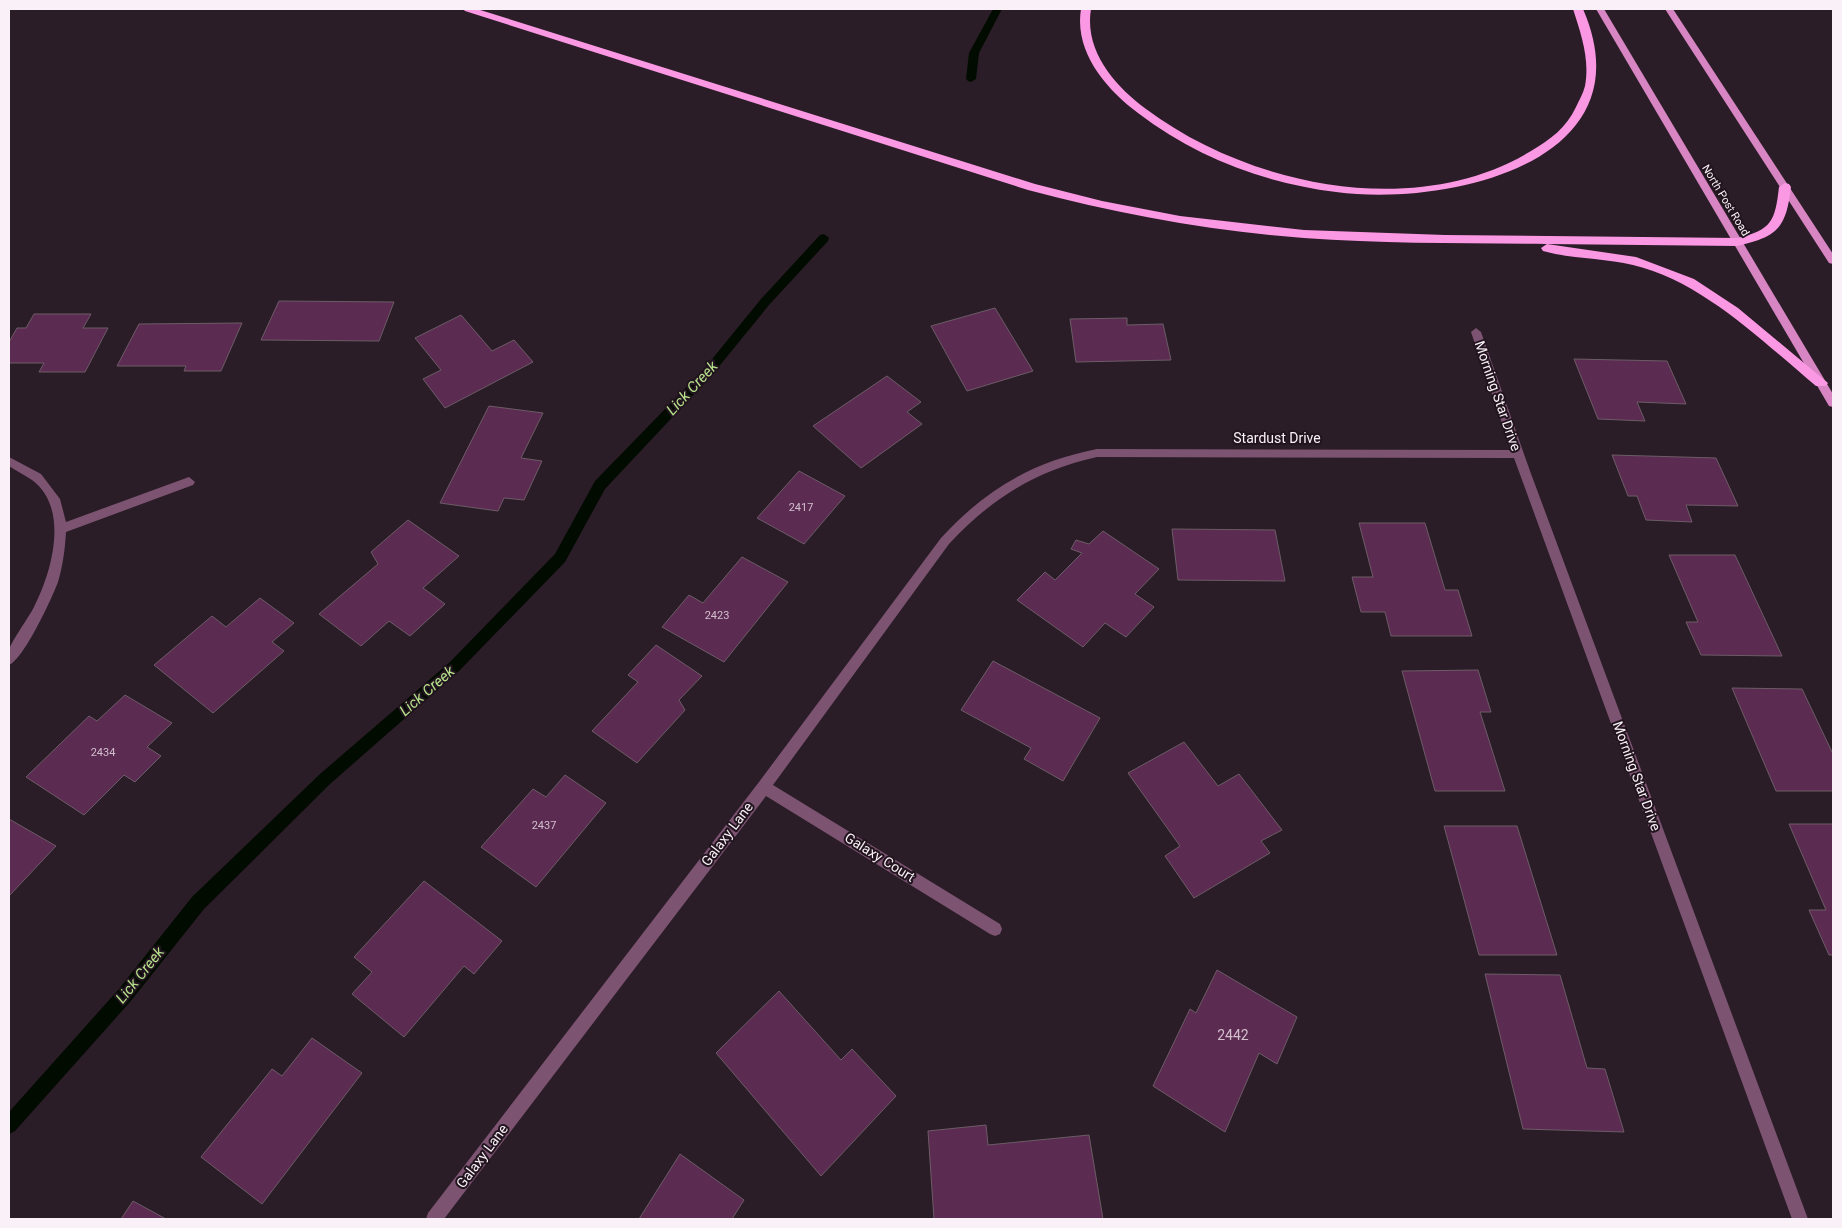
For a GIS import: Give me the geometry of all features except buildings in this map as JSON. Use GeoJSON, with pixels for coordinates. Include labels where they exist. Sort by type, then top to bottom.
{"type":"FeatureCollection","features":[{"type":"Feature","properties":{"kind":"highway"},"geometry":{"type":"LineString","coordinates":[[468,9],[1015,182],[1102,205],[1180,220],[1304,234],[1352,237],[1737,242],[1757,238],[1778,224],[1783,210],[1785,186]]}},
{"type":"Feature","properties":{"kind":"highway"},"geometry":{"type":"LineString","coordinates":[[1086,9],[1084,16],[1088,47],[1108,79],[1120,94],[1177,137],[1218,158],[1288,179],[1337,189],[1390,191],[1438,188],[1481,177],[1526,159],[1555,140],[1576,120],[1590,87],[1591,57],[1578,9]]}},
{"type":"Feature","properties":{"kind":"highway"},"geometry":{"type":"LineString","coordinates":[[1491,240],[1636,261],[1690,282],[1734,311],[1821,383]]}},
{"type":"Feature","properties":{"kind":"main road","name":"North Post Road"},"geometry":{"type":"LineString","coordinates":[[1600,9],[1833,403]]}},
{"type":"Feature","properties":{"kind":"main road"},"geometry":{"type":"LineString","coordinates":[[1669,9],[1833,261]]}},
{"type":"Feature","properties":{"kind":"street","name":"Morning Star Drive"},"geometry":{"type":"LineString","coordinates":[[1476,332],[1518,454],[1800,1219]]}},
{"type":"Feature","properties":{"kind":"street","name":"Stardust Drive"},"geometry":{"type":"LineString","coordinates":[[1039,470],[1068,459],[1116,452],[1518,454]]}},
{"type":"Feature","properties":{"kind":"street"},"geometry":{"type":"LineString","coordinates":[[9,460],[33,473],[43,481],[55,504],[61,530],[58,561],[54,578],[41,609],[9,659]]}},
{"type":"Feature","properties":{"kind":"street","name":"Galaxy Lane"},"geometry":{"type":"LineString","coordinates":[[434,1219],[764,786],[954,531],[969,515],[994,495],[1039,470]]}},
{"type":"Feature","properties":{"kind":"street"},"geometry":{"type":"LineString","coordinates":[[61,530],[189,482]]}},
{"type":"Feature","properties":{"kind":"street","name":"Galaxy Court"},"geometry":{"type":"LineString","coordinates":[[764,786],[995,928]]}},
{"type":"Feature","properties":{"kind":"waterway","name":"Lick Creek"},"geometry":{"type":"LineString","coordinates":[[971,79],[974,53],[997,9]]}},
{"type":"Feature","properties":{"kind":"waterway","name":"Lick Creek"},"geometry":{"type":"LineString","coordinates":[[9,1125],[124,996],[198,903],[325,779],[455,666],[560,558],[600,485],[708,372],[765,302],[824,238]]}}]}
